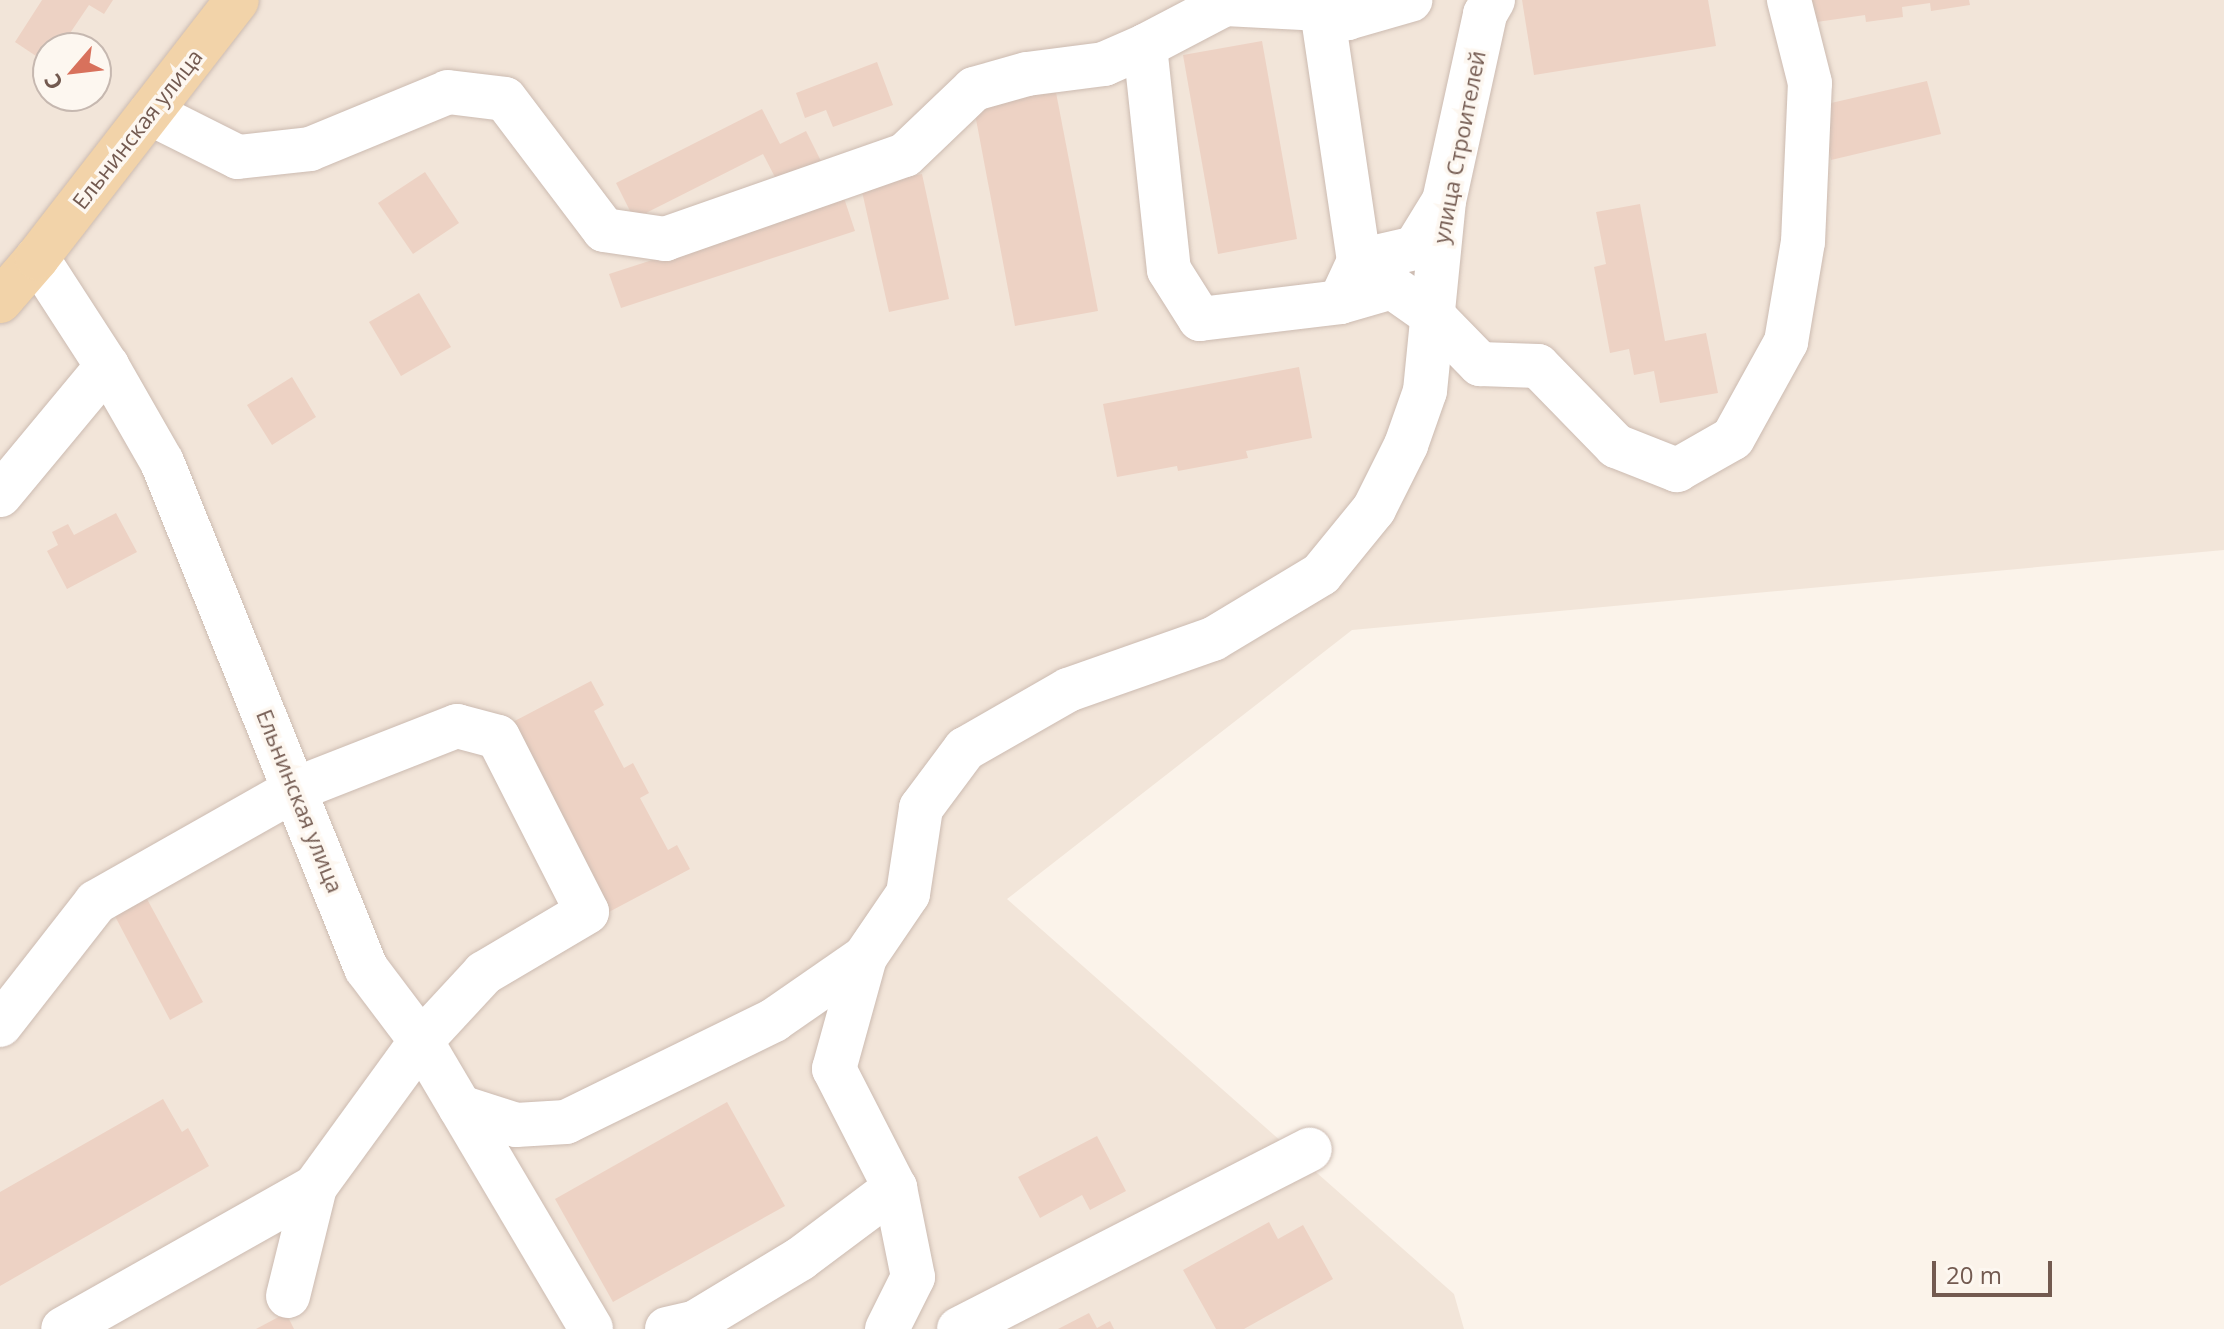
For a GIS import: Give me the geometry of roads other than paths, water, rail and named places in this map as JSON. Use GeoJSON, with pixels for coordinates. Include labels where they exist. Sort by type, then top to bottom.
{"type":"FeatureCollection","features":[{"type":"Feature","properties":{"kind":"main road","name":"Ельнинская улица"},"geometry":{"type":"LineString","coordinates":[[0,301],[37,258],[237,0]]}},
{"type":"Feature","properties":{"kind":"street"},"geometry":{"type":"LineString","coordinates":[[150,113],[238,157],[310,149],[448,92],[505,99],[604,230],[665,239],[905,155],[974,89],[1027,74],[1104,64],[1225,4],[1322,9],[1347,18],[1410,0]]}},
{"type":"Feature","properties":{"kind":"street","name":"улица Строителей"},"geometry":{"type":"LineString","coordinates":[[865,957],[908,894],[921,808],[965,749],[1068,690],[1213,639],[1321,574],[1374,509],[1406,445],[1425,391],[1444,201],[1485,14],[1493,0]]}},
{"type":"Feature","properties":{"kind":"street"},"geometry":{"type":"LineString","coordinates":[[1145,46],[1169,270],[1200,319],[1340,302],[1392,287],[1432,315],[1480,364],[1538,366],[1616,446],[1677,470],[1733,438],[1786,342],[1803,242],[1810,83],[1789,0]]}},
{"type":"Feature","properties":{"kind":"street"},"geometry":{"type":"LineString","coordinates":[[1322,9],[1359,261],[1340,302]]}},
{"type":"Feature","properties":{"kind":"street"},"geometry":{"type":"LineString","coordinates":[[1359,261],[1415,248],[1444,201]]}},
{"type":"Feature","properties":{"kind":"street","name":"Ельнинская улица"},"geometry":{"type":"LineString","coordinates":[[37,258],[107,366],[162,462],[366,968],[421,1041],[592,1329]]}},
{"type":"Feature","properties":{"kind":"street"},"geometry":{"type":"LineString","coordinates":[[0,495],[107,366]]}},
{"type":"Feature","properties":{"kind":"street"},"geometry":{"type":"LineString","coordinates":[[0,1025],[96,902],[296,789],[457,726],[498,737],[587,912],[484,973],[421,1041],[315,1187],[288,1296]]}},
{"type":"Feature","properties":{"kind":"street"},"geometry":{"type":"LineString","coordinates":[[460,1107],[516,1125],[566,1122],[774,1020],[865,957]]}},
{"type":"Feature","properties":{"kind":"street"},"geometry":{"type":"LineString","coordinates":[[834,1069],[865,957]]}},
{"type":"Feature","properties":{"kind":"street"},"geometry":{"type":"LineString","coordinates":[[774,1020],[810,1038],[834,1069],[895,1188],[913,1277],[887,1329]]}},
{"type":"Feature","properties":{"kind":"street"},"geometry":{"type":"LineString","coordinates":[[959,1329],[1310,1149]]}},
{"type":"Feature","properties":{"kind":"street"},"geometry":{"type":"LineString","coordinates":[[63,1329],[315,1187]]}},
{"type":"Feature","properties":{"kind":"street"},"geometry":{"type":"LineString","coordinates":[[667,1329],[694,1323],[800,1259],[895,1188]]}}]}
